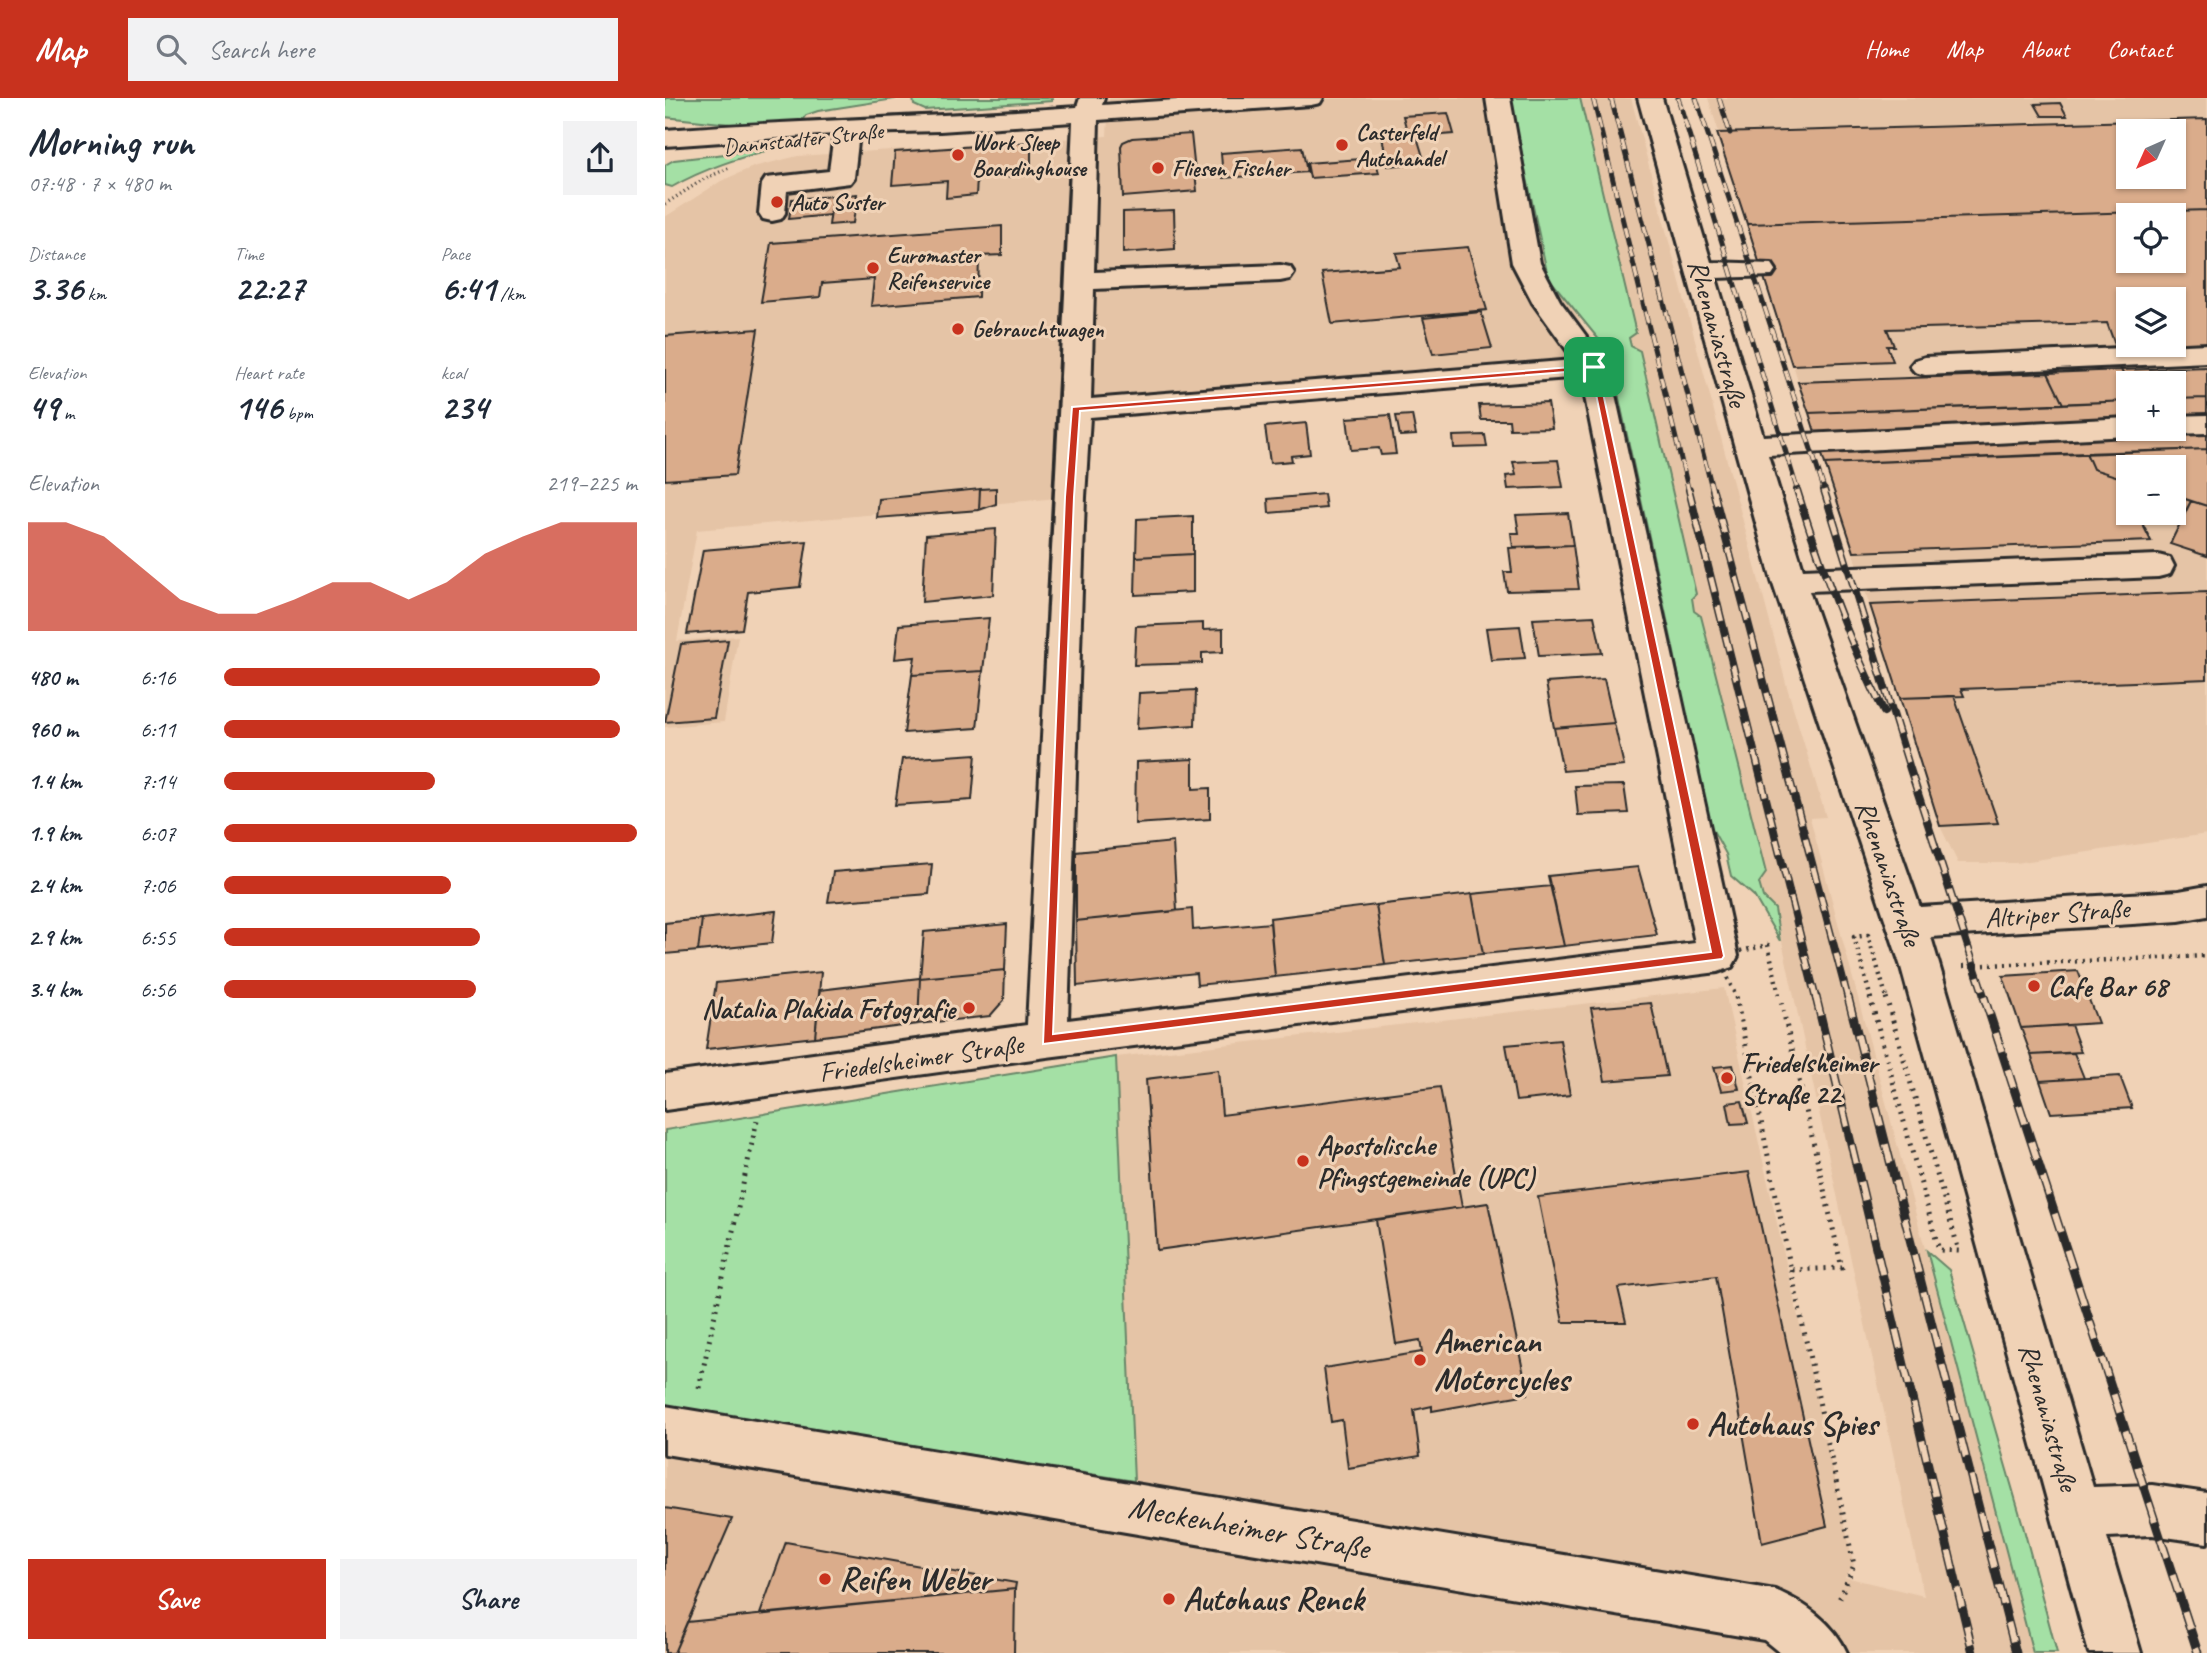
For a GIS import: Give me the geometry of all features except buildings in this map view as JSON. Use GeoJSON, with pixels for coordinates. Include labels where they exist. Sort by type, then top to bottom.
{"type":"FeatureCollection","features":[{"type":"Feature","properties":{"kind":"street","name":"Dannstadter Straße"},"geometry":{"type":"LineString","coordinates":[[666,149],[718,134],[940,124],[1089,107],[1311,98]]}},
{"type":"Feature","properties":{"kind":"street"},"geometry":{"type":"LineString","coordinates":[[1497,98],[1527,263],[1547,303],[1594,367],[1718,956]]}},
{"type":"Feature","properties":{"kind":"street","name":"Rhenaniastraße"},"geometry":{"type":"LineString","coordinates":[[1650,98],[1789,581],[1921,967],[2115,1653]]}},
{"type":"Feature","properties":{"kind":"street"},"geometry":{"type":"LineString","coordinates":[[1047,1040],[1070,483],[1076,409],[1079,281],[1089,107]]}},
{"type":"Feature","properties":{"kind":"street"},"geometry":{"type":"LineString","coordinates":[[665,124],[718,134]]}},
{"type":"Feature","properties":{"kind":"street","name":"Dannstadter Straße"},"geometry":{"type":"LineString","coordinates":[[666,149],[847,130]]}},
{"type":"Feature","properties":{"kind":"street"},"geometry":{"type":"LineString","coordinates":[[772,214],[775,184],[841,178],[847,130]]}},
{"type":"Feature","properties":{"kind":"street"},"geometry":{"type":"LineString","coordinates":[[1700,271],[1762,270]]}},
{"type":"Feature","properties":{"kind":"street"},"geometry":{"type":"LineString","coordinates":[[1079,281],[1280,273]]}},
{"type":"Feature","properties":{"kind":"street"},"geometry":{"type":"LineString","coordinates":[[1925,366],[2207,354]]}},
{"type":"Feature","properties":{"kind":"street"},"geometry":{"type":"LineString","coordinates":[[1076,409],[1594,367]]}},
{"type":"Feature","properties":{"kind":"street"},"geometry":{"type":"LineString","coordinates":[[2186,425],[2206,424]]}},
{"type":"Feature","properties":{"kind":"street"},"geometry":{"type":"LineString","coordinates":[[1750,446],[2116,428]]}},
{"type":"Feature","properties":{"kind":"street"},"geometry":{"type":"LineString","coordinates":[[1789,581],[2158,566]]}},
{"type":"Feature","properties":{"kind":"street","name":"Altriper Straße"},"geometry":{"type":"LineString","coordinates":[[1906,923],[2179,906],[2207,901]]}},
{"type":"Feature","properties":{"kind":"street","name":"Friedelsheimer Straße"},"geometry":{"type":"LineString","coordinates":[[665,1092],[1047,1040],[1718,956]]}},
{"type":"Feature","properties":{"kind":"street","name":"Meckenheimer Straße"},"geometry":{"type":"LineString","coordinates":[[677,1431],[1775,1616],[1819,1651]]}},
{"type":"Feature","properties":{"kind":"street"},"geometry":{"type":"LineString","coordinates":[[2075,1513],[2152,1510],[2207,1518]]}},
{"type":"Feature","properties":{"kind":"path"},"geometry":{"type":"LineString","coordinates":[[665,194],[675,197],[665,204]]}},
{"type":"Feature","properties":{"kind":"path"},"geometry":{"type":"LineString","coordinates":[[1854,937],[1939,1250]]}},
{"type":"Feature","properties":{"kind":"path"},"geometry":{"type":"LineString","coordinates":[[1768,945],[1842,1268],[1791,1270]]}},
{"type":"Feature","properties":{"kind":"path"},"geometry":{"type":"LineString","coordinates":[[1718,956],[1736,995],[1854,1565],[1819,1651]]}},
{"type":"Feature","properties":{"kind":"path"},"geometry":{"type":"LineString","coordinates":[[1921,967],[2207,956]]}},
{"type":"Feature","properties":{"kind":"path"},"geometry":{"type":"LineString","coordinates":[[677,1431],[766,1079]]}},
{"type":"Feature","properties":{"kind":"shaded area"},"geometry":{"type":"Polygon","coordinates":[[[1109,98],[1512,98],[1594,367],[1076,409],[1069,497],[697,530],[677,641],[738,636],[724,722],[665,727],[665,217],[721,181],[753,167],[798,156],[1107,136],[1109,98]]]}},
{"type":"Feature","properties":{"kind":"shaded area"},"geometry":{"type":"Polygon","coordinates":[[[1580,98],[1631,98],[1787,687],[1826,817],[1810,818],[2033,1653],[665,1653],[665,1406],[1134,1481],[1116,1057],[1724,988],[1854,1565],[1845,1577],[1924,1596],[1775,909],[1763,897],[1759,883],[1766,872],[1701,616],[1694,611],[1691,598],[1696,594],[1640,351],[1631,346],[1629,337],[1635,333],[1580,98]]]}},
{"type":"Feature","properties":{"kind":"shaded area"},"geometry":{"type":"Polygon","coordinates":[[[1708,98],[2207,98],[2207,834],[2016,863],[1958,863],[1940,826],[1708,98]]]}},
{"type":"Feature","properties":{"kind":"green space"},"geometry":{"type":"Polygon","coordinates":[[[665,98],[895,99],[818,111],[806,115],[799,124],[749,126],[665,117],[665,98]]]}},
{"type":"Feature","properties":{"kind":"green space"},"geometry":{"type":"Polygon","coordinates":[[[913,98],[1052,98],[1052,101],[925,110],[914,105],[913,98]]]}},
{"type":"Feature","properties":{"kind":"green space"},"geometry":{"type":"Polygon","coordinates":[[[1510,98],[1580,98],[1636,333],[1629,338],[1631,346],[1640,351],[1696,594],[1692,598],[1694,611],[1701,616],[1766,873],[1759,883],[1763,897],[1775,909],[1780,941],[1754,896],[1731,876],[1726,854],[1704,814],[1674,652],[1609,352],[1548,277],[1510,98]]]}},
{"type":"Feature","properties":{"kind":"green space"},"geometry":{"type":"Polygon","coordinates":[[[776,148],[722,164],[672,187],[665,185],[665,165],[674,160],[776,148]]]}},
{"type":"Feature","properties":{"kind":"green space"},"geometry":{"type":"Polygon","coordinates":[[[1116,1057],[1134,1481],[665,1406],[665,1130],[1116,1057]]]}},
{"type":"Feature","properties":{"kind":"green space"},"geometry":{"type":"Polygon","coordinates":[[[1927,1251],[1949,1270],[2057,1653],[2033,1653],[1927,1251]]]}},
{"type":"Feature","properties":{"kind":"railway"},"geometry":{"type":"LineString","coordinates":[[1593,98],[1689,492]]}},
{"type":"Feature","properties":{"kind":"railway"},"geometry":{"type":"LineString","coordinates":[[1611,98],[1713,492]]}},
{"type":"Feature","properties":{"kind":"railway"},"geometry":{"type":"LineString","coordinates":[[1678,98],[1798,492]]}},
{"type":"Feature","properties":{"kind":"railway"},"geometry":{"type":"LineString","coordinates":[[1696,98],[1825,492]]}},
{"type":"Feature","properties":{"kind":"railway"},"geometry":{"type":"LineString","coordinates":[[1719,98],[1730,133]]}},
{"type":"Feature","properties":{"kind":"railway"},"geometry":{"type":"LineString","coordinates":[[1689,490],[1816,999]]}},
{"type":"Feature","properties":{"kind":"railway"},"geometry":{"type":"LineString","coordinates":[[1713,490],[1848,999]]}},
{"type":"Feature","properties":{"kind":"railway"},"geometry":{"type":"LineString","coordinates":[[1797,490],[1836,603],[1884,712]]}},
{"type":"Feature","properties":{"kind":"railway"},"geometry":{"type":"LineString","coordinates":[[1824,490],[1910,769],[1985,999]]}},
{"type":"Feature","properties":{"kind":"railway"},"geometry":{"type":"LineString","coordinates":[[1816,997],[1973,1653]]}},
{"type":"Feature","properties":{"kind":"railway"},"geometry":{"type":"LineString","coordinates":[[1848,997],[2016,1653]]}},
{"type":"Feature","properties":{"kind":"railway"},"geometry":{"type":"LineString","coordinates":[[1984,997],[2198,1653]]}},
{"type":"Feature","properties":{"kind":"place","name":"Casterfeld Autohandel"},"geometry":{"type":"Point","coordinates":[1342,145]}},
{"type":"Feature","properties":{"kind":"place","name":"Work Sleep Boardinghouse"},"geometry":{"type":"Point","coordinates":[958,155]}},
{"type":"Feature","properties":{"kind":"place","name":"Fliesen Fischer"},"geometry":{"type":"Point","coordinates":[1158,168]}},
{"type":"Feature","properties":{"kind":"place","name":"Auto Suster"},"geometry":{"type":"Point","coordinates":[777,202]}},
{"type":"Feature","properties":{"kind":"place","name":"Euromaster Reifenservice"},"geometry":{"type":"Point","coordinates":[873,268]}},
{"type":"Feature","properties":{"kind":"place","name":"Gebrauchtwagen"},"geometry":{"type":"Point","coordinates":[958,329]}},
{"type":"Feature","properties":{"kind":"place","name":"Cafe Bar 68"},"geometry":{"type":"Point","coordinates":[2034,986]}},
{"type":"Feature","properties":{"kind":"place","name":"Natalia Plakida Fotografie"},"geometry":{"type":"Point","coordinates":[969,1008]}},
{"type":"Feature","properties":{"kind":"place","name":"Friedelsheimer Straße 22"},"geometry":{"type":"Point","coordinates":[1727,1078]}},
{"type":"Feature","properties":{"kind":"place","name":"Apostolische Pfingstgemeinde (UPC)"},"geometry":{"type":"Point","coordinates":[1303,1161]}},
{"type":"Feature","properties":{"kind":"place","name":"American Motorcycles"},"geometry":{"type":"Point","coordinates":[1420,1360]}},
{"type":"Feature","properties":{"kind":"place","name":"Autohaus Spies"},"geometry":{"type":"Point","coordinates":[1693,1424]}},
{"type":"Feature","properties":{"kind":"place","name":"Reifen Weber"},"geometry":{"type":"Point","coordinates":[825,1579]}},
{"type":"Feature","properties":{"kind":"place","name":"Autohaus Renck"},"geometry":{"type":"Point","coordinates":[1169,1599]}},
{"type":"Feature","properties":{"kind":"route"},"geometry":{"type":"LineString","coordinates":[[1594,367],[1718,956],[1047,1040],[1070,470],[1076,409],[1594,367]]}}]}
